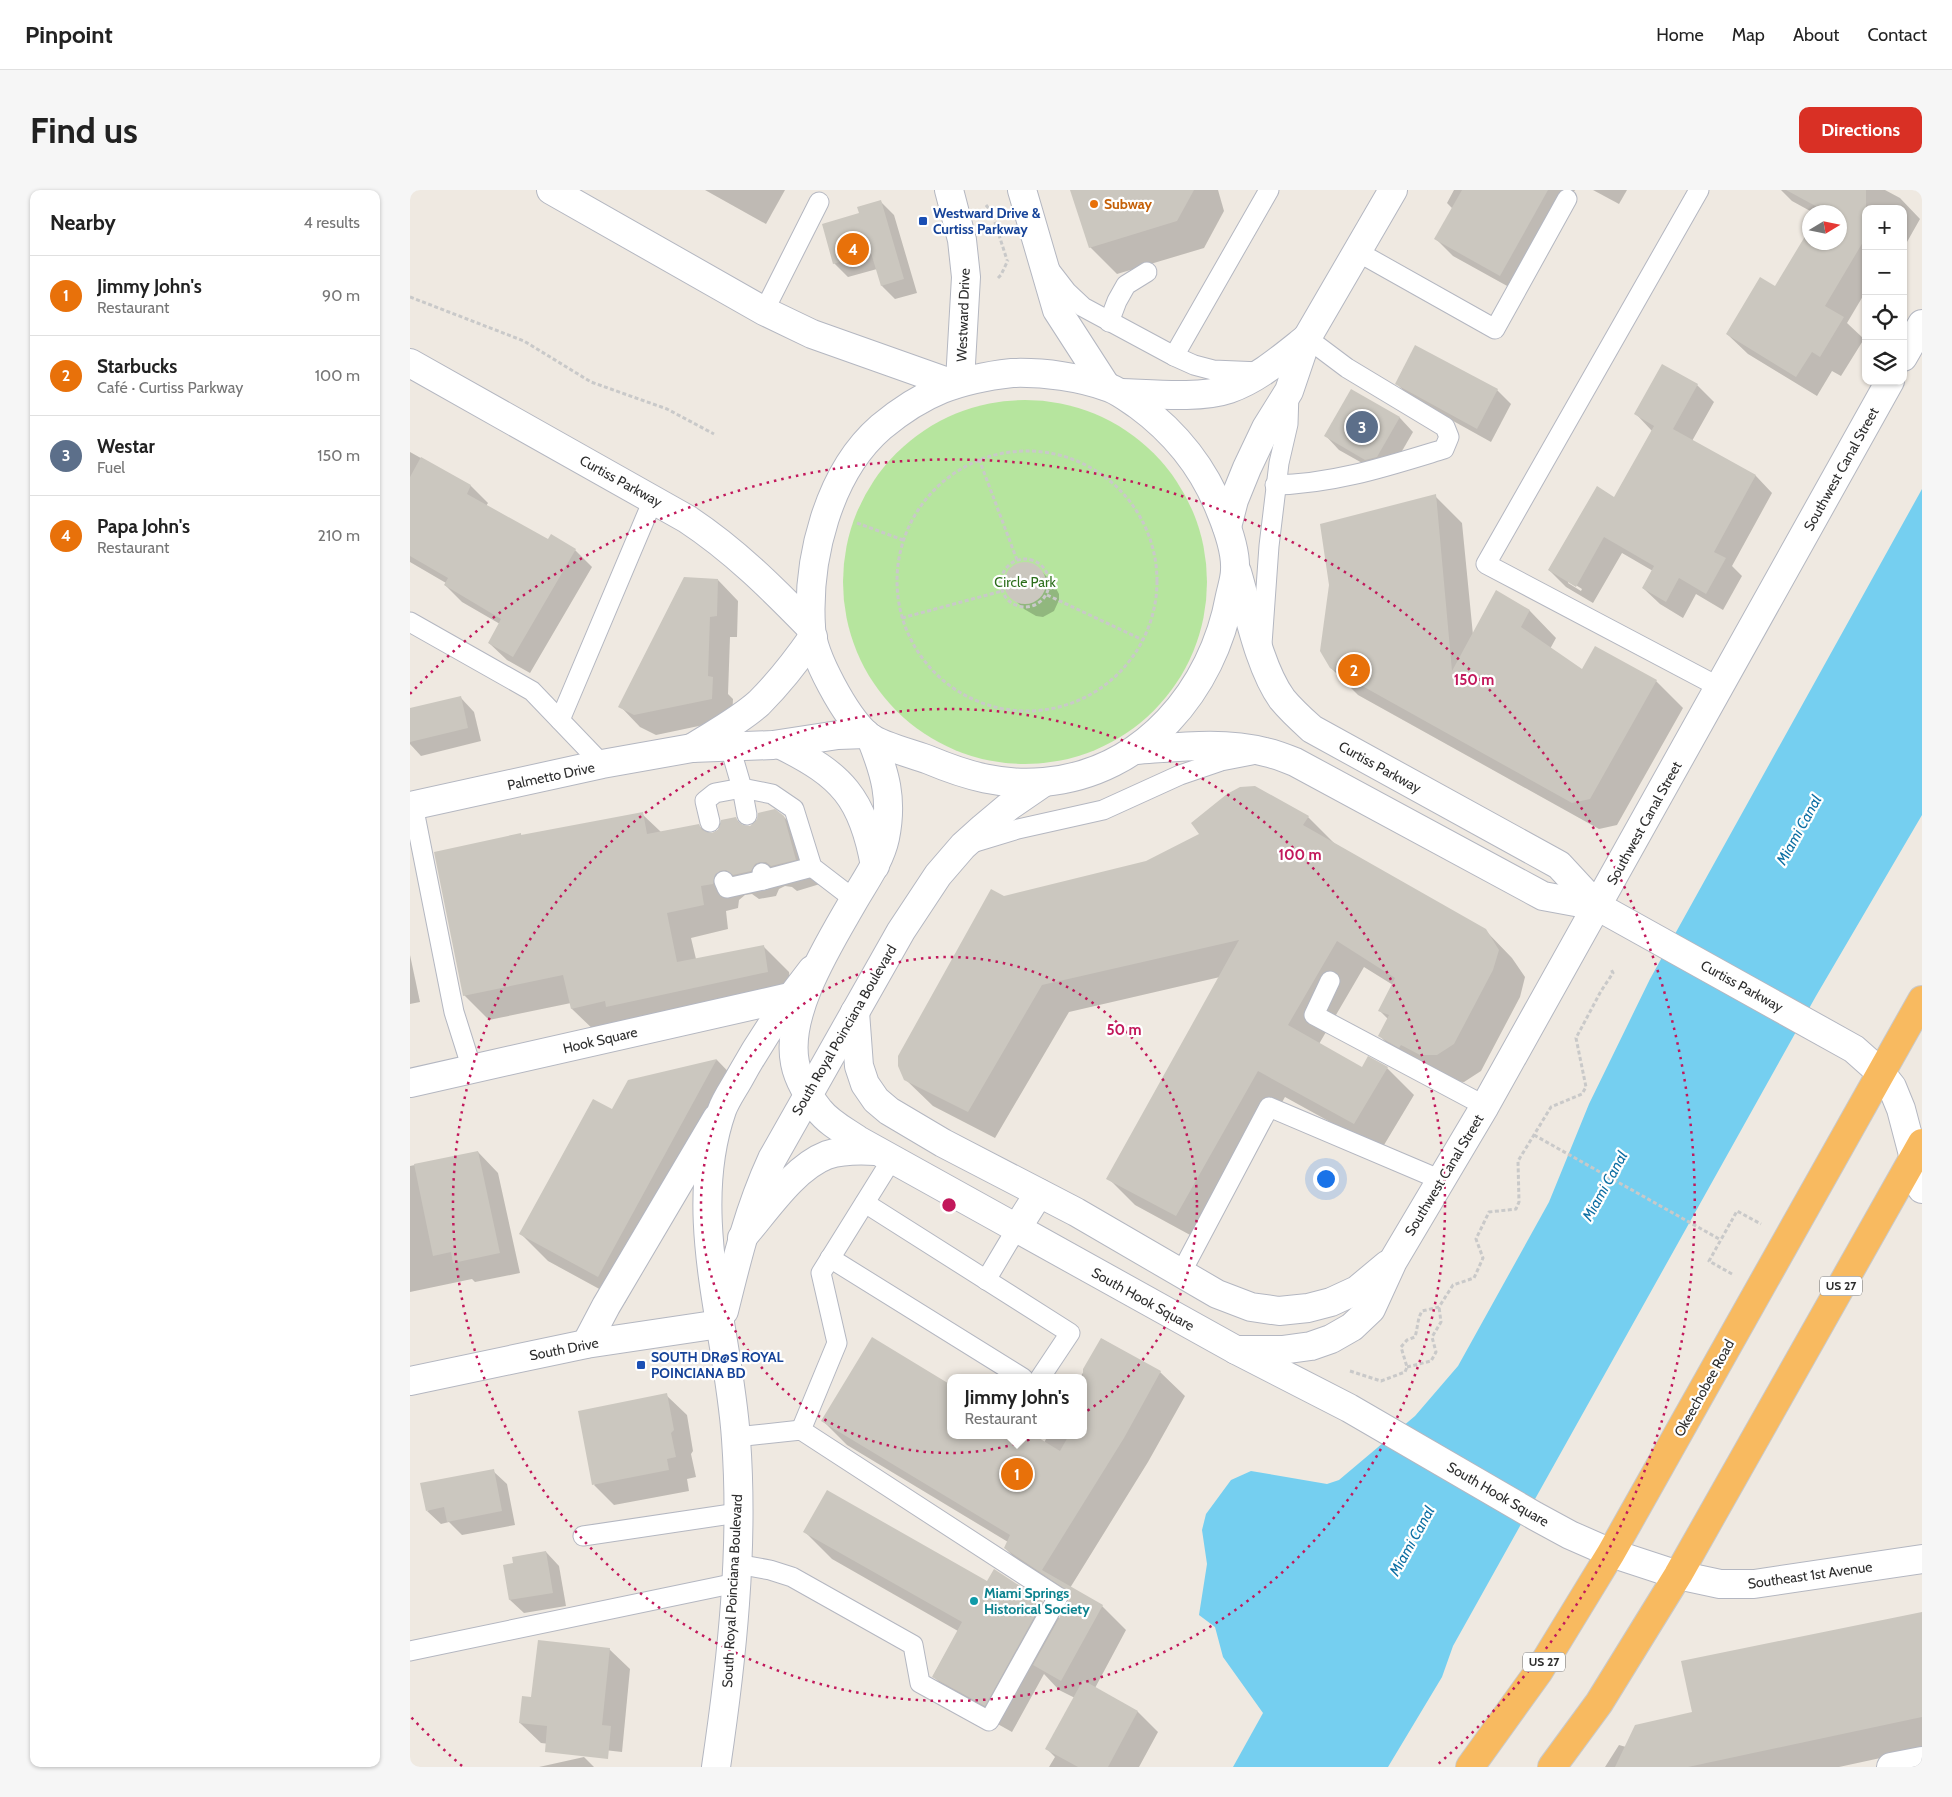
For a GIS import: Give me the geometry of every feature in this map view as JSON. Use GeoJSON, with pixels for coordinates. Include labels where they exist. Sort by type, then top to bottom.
{"type":"FeatureCollection","features":[{"type":"Feature","properties":{"kind":"highway","name":"Okeechobee Road"},"geometry":{"type":"LineString","coordinates":[[1470,1767],[1539,1671],[1611,1553],[1922,1000]]}},
{"type":"Feature","properties":{"kind":"highway","name":"US 27"},"geometry":{"type":"LineString","coordinates":[[1552,1767],[1599,1703],[1678,1575],[1918,1150]]}},
{"type":"Feature","properties":{"kind":"street"},"geometry":{"type":"LineString","coordinates":[[551,190],[764,311],[812,334],[957,383]]}},
{"type":"Feature","properties":{"kind":"street","name":"Westward Drive"},"geometry":{"type":"LineString","coordinates":[[949,190],[962,240],[966,277],[957,383]]}},
{"type":"Feature","properties":{"kind":"street"},"geometry":{"type":"LineString","coordinates":[[1022,190],[1057,310],[1114,390]]}},
{"type":"Feature","properties":{"kind":"street"},"geometry":{"type":"LineString","coordinates":[[1227,527],[1234,500],[1247,468],[1266,428],[1289,390],[1307,338],[1393,190]]}},
{"type":"Feature","properties":{"kind":"street"},"geometry":{"type":"LineString","coordinates":[[1907,350],[1922,324]]}},
{"type":"Feature","properties":{"kind":"street"},"geometry":{"type":"LineString","coordinates":[[812,632],[812,580],[818,541],[827,512],[842,476],[858,452],[879,429],[927,395],[957,383],[1003,374],[1036,372],[1114,390],[1172,394],[1210,393],[1228,390],[1262,372],[1307,338]]}},
{"type":"Feature","properties":{"kind":"street","name":"Curtiss Parkway"},"geometry":{"type":"LineString","coordinates":[[410,363],[653,500],[716,538],[764,580],[812,632]]}},
{"type":"Feature","properties":{"kind":"street","name":"Southwest Canal Street"},"geometry":{"type":"LineString","coordinates":[[1236,1350],[1282,1350],[1310,1346],[1331,1339],[1352,1327],[1371,1309],[1392,1261],[1484,1106],[1888,385]]}},
{"type":"Feature","properties":{"kind":"street","name":"Curtiss Parkway"},"geometry":{"type":"LineString","coordinates":[[1114,390],[1156,418],[1179,440],[1193,458],[1213,491],[1227,527],[1236,567],[1262,655],[1282,698],[1296,714],[1312,729],[1559,865],[1597,906],[1854,1049],[1881,1073],[1892,1087],[1918,1150],[1922,1189]]}},
{"type":"Feature","properties":{"kind":"street"},"geometry":{"type":"LineString","coordinates":[[868,736],[954,771],[982,779],[1009,783],[1043,783],[1089,774],[1136,750],[1177,711],[1198,685],[1215,650],[1224,622],[1236,567]]}},
{"type":"Feature","properties":{"kind":"street","name":"South Royal Poinciana Boulevard"},"geometry":{"type":"LineString","coordinates":[[716,1767],[726,1700],[736,1574],[738,1512],[736,1437],[710,1254],[706,1190],[722,1109],[757,1045],[790,997],[818,963],[875,866],[885,839],[889,816],[888,793],[883,769],[868,736],[837,696],[823,668],[812,632]]}},
{"type":"Feature","properties":{"kind":"street","name":"Palmetto Drive"},"geometry":{"type":"LineString","coordinates":[[692,748],[741,717],[759,702],[796,660],[812,632]]}},
{"type":"Feature","properties":{"kind":"street","name":"Palmetto Drive"},"geometry":{"type":"LineString","coordinates":[[412,806],[602,764],[692,748],[781,745],[838,736],[868,736]]}},
{"type":"Feature","properties":{"kind":"street"},"geometry":{"type":"LineString","coordinates":[[781,745],[818,765],[836,778],[852,799],[870,842],[875,866]]}},
{"type":"Feature","properties":{"kind":"street","name":"Curtiss Parkway"},"geometry":{"type":"LineString","coordinates":[[1136,750],[1211,746],[1240,747],[1265,752],[1295,762],[1543,896],[1597,906]]}},
{"type":"Feature","properties":{"kind":"street","name":"South Royal Poinciana Boulevard"},"geometry":{"type":"LineString","coordinates":[[720,1324],[742,1238],[756,1194],[772,1159],[900,931],[938,875],[963,846],[1008,807],[1043,783]]}},
{"type":"Feature","properties":{"kind":"street","name":"South Hook Square"},"geometry":{"type":"LineString","coordinates":[[818,963],[799,1013],[793,1041],[795,1064],[808,1093],[819,1111],[834,1124],[884,1155],[1236,1350],[1349,1408],[1535,1516],[1570,1535],[1611,1553]]}},
{"type":"Feature","properties":{"kind":"street","name":"Hook Square"},"geometry":{"type":"LineString","coordinates":[[410,1083],[790,997]]}},
{"type":"Feature","properties":{"kind":"street"},"geometry":{"type":"LineString","coordinates":[[855,1012],[859,1066],[865,1084],[876,1100],[889,1111],[942,1144],[1076,1212],[1181,1273]]}},
{"type":"Feature","properties":{"kind":"street"},"geometry":{"type":"LineString","coordinates":[[586,1344],[606,1306],[722,1109]]}},
{"type":"Feature","properties":{"kind":"street"},"geometry":{"type":"LineString","coordinates":[[742,1238],[790,1182],[808,1166],[827,1155],[853,1150],[884,1155]]}},
{"type":"Feature","properties":{"kind":"street"},"geometry":{"type":"LineString","coordinates":[[1016,1228],[1039,1193]]}},
{"type":"Feature","properties":{"kind":"street","name":"Southwest Canal Street"},"geometry":{"type":"LineString","coordinates":[[1181,1273],[1217,1294],[1251,1307],[1279,1311],[1308,1308],[1331,1302],[1357,1290],[1392,1261]]}},
{"type":"Feature","properties":{"kind":"street","name":"South Drive"},"geometry":{"type":"LineString","coordinates":[[410,1381],[586,1344],[720,1324]]}},
{"type":"Feature","properties":{"kind":"street","name":"Southeast 1st Avenue"},"geometry":{"type":"LineString","coordinates":[[1611,1553],[1678,1575],[1720,1584],[1754,1584],[1922,1559]]}},
{"type":"Feature","properties":{"kind":"street"},"geometry":{"type":"LineString","coordinates":[[1890,1767],[1922,1761]]}},
{"type":"Feature","properties":{"kind":"lane"},"geometry":{"type":"LineString","coordinates":[[1174,356],[1269,190]]}},
{"type":"Feature","properties":{"kind":"lane"},"geometry":{"type":"LineString","coordinates":[[1699,190],[1486,564],[1719,687]]}},
{"type":"Feature","properties":{"kind":"lane"},"geometry":{"type":"LineString","coordinates":[[1358,252],[1495,329],[1567,199]]}},
{"type":"Feature","properties":{"kind":"lane"},"geometry":{"type":"LineString","coordinates":[[764,311],[819,202]]}},
{"type":"Feature","properties":{"kind":"lane"},"geometry":{"type":"LineString","coordinates":[[1043,260],[1067,292],[1083,307],[1174,356],[1194,365],[1213,370],[1262,372]]}},
{"type":"Feature","properties":{"kind":"lane"},"geometry":{"type":"LineString","coordinates":[[1109,322],[1126,285],[1147,272]]}},
{"type":"Feature","properties":{"kind":"lane"},"geometry":{"type":"LineString","coordinates":[[1275,485],[1304,484],[1359,474],[1444,449],[1449,438],[1445,427],[1347,368],[1307,338]]}},
{"type":"Feature","properties":{"kind":"lane"},"geometry":{"type":"LineString","coordinates":[[1262,655],[1275,485],[1288,424],[1289,390]]}},
{"type":"Feature","properties":{"kind":"lane"},"geometry":{"type":"LineString","coordinates":[[560,720],[653,500]]}},
{"type":"Feature","properties":{"kind":"lane"},"geometry":{"type":"LineString","coordinates":[[410,622],[532,691],[602,764]]}},
{"type":"Feature","properties":{"kind":"lane"},"geometry":{"type":"LineString","coordinates":[[730,747],[742,788],[747,815]]}},
{"type":"Feature","properties":{"kind":"lane"},"geometry":{"type":"LineString","coordinates":[[963,846],[1018,829],[1103,810],[1180,775],[1221,761],[1265,752]]}},
{"type":"Feature","properties":{"kind":"lane"},"geometry":{"type":"LineString","coordinates":[[710,822],[705,801],[715,793],[742,788],[772,794],[794,809],[812,867],[855,900]]}},
{"type":"Feature","properties":{"kind":"lane"},"geometry":{"type":"LineString","coordinates":[[412,806],[454,1012],[472,1069]]}},
{"type":"Feature","properties":{"kind":"lane"},"geometry":{"type":"LineString","coordinates":[[724,881],[727,888],[762,877],[812,867]]}},
{"type":"Feature","properties":{"kind":"lane"},"geometry":{"type":"LineString","coordinates":[[1330,981],[1314,1016],[1484,1106]]}},
{"type":"Feature","properties":{"kind":"lane"},"geometry":{"type":"LineString","coordinates":[[1181,1273],[1269,1107],[1441,1180]]}},
{"type":"Feature","properties":{"kind":"lane"},"geometry":{"type":"LineString","coordinates":[[801,1430],[837,1343],[822,1273],[866,1203],[884,1155]]}},
{"type":"Feature","properties":{"kind":"lane"},"geometry":{"type":"LineString","coordinates":[[866,1203],[1070,1333],[1043,1374]]}},
{"type":"Feature","properties":{"kind":"lane"},"geometry":{"type":"LineString","coordinates":[[986,1280],[1016,1228]]}},
{"type":"Feature","properties":{"kind":"lane"},"geometry":{"type":"LineString","coordinates":[[830,1258],[1017,1374]]}},
{"type":"Feature","properties":{"kind":"lane"},"geometry":{"type":"LineString","coordinates":[[410,1650],[736,1574],[770,1570],[792,1577],[913,1645],[920,1683],[988,1721],[1058,1596],[801,1430],[736,1437]]}},
{"type":"Feature","properties":{"kind":"lane"},"geometry":{"type":"LineString","coordinates":[[584,1536],[738,1512]]}},
{"type":"Feature","properties":{"kind":"path"},"geometry":{"type":"LineString","coordinates":[[981,202],[992,213],[1007,260],[1001,275],[996,279],[991,279]]}},
{"type":"Feature","properties":{"kind":"path"},"geometry":{"type":"LineString","coordinates":[[1007,260],[1016,257]]}},
{"type":"Feature","properties":{"kind":"path"},"geometry":{"type":"LineString","coordinates":[[410,297],[524,341],[591,382],[668,409],[714,434]]}},
{"type":"Feature","properties":{"kind":"path"},"geometry":{"type":"LineString","coordinates":[[1013,451],[1048,452],[1081,462],[1110,481],[1134,507],[1149,538],[1156,572],[1154,608],[1143,640],[1125,666],[1096,691],[1076,702],[1046,710],[1015,711],[984,705],[956,691],[933,671],[914,646],[902,618],[896,579],[903,540],[915,514],[932,491],[954,473],[979,459],[1013,451]]}},
{"type":"Feature","properties":{"kind":"path"},"geometry":{"type":"LineString","coordinates":[[979,459],[1017,560]]}},
{"type":"Feature","properties":{"kind":"path"},"geometry":{"type":"LineString","coordinates":[[852,521],[903,540]]}},
{"type":"Feature","properties":{"kind":"path"},"geometry":{"type":"LineString","coordinates":[[1017,560],[1034,560],[1041,564],[1049,579],[1046,595],[1034,606],[1018,607],[1011,604],[1002,591],[1002,575],[1010,563],[1017,560]]}},
{"type":"Feature","properties":{"kind":"path"},"geometry":{"type":"LineString","coordinates":[[902,618],[1002,591]]}},
{"type":"Feature","properties":{"kind":"path"},"geometry":{"type":"LineString","coordinates":[[1046,595],[1143,640]]}},
{"type":"Feature","properties":{"kind":"path"},"geometry":{"type":"LineString","coordinates":[[1407,1367],[1431,1361],[1436,1352],[1432,1337],[1441,1322],[1439,1307],[1453,1285],[1474,1278],[1483,1258],[1476,1239],[1489,1212],[1516,1209],[1519,1202],[1518,1161],[1551,1107],[1582,1094],[1586,1086],[1576,1038],[1601,991],[1613,973],[1611,969]]}},
{"type":"Feature","properties":{"kind":"path"},"geometry":{"type":"LineString","coordinates":[[1534,1135],[1721,1240]]}},
{"type":"Feature","properties":{"kind":"path"},"geometry":{"type":"LineString","coordinates":[[1733,1275],[1709,1261],[1737,1211],[1761,1224]]}},
{"type":"Feature","properties":{"kind":"path"},"geometry":{"type":"LineString","coordinates":[[1347,1370],[1381,1381],[1405,1372],[1407,1367],[1401,1347],[1406,1340],[1415,1337],[1418,1328],[1417,1321],[1422,1311],[1439,1307]]}},
{"type":"Feature","properties":{"kind":"green space","name":"Circle Park"},"geometry":{"type":"Polygon","coordinates":[[[1007,400],[1043,400],[1078,407],[1111,421],[1141,441],[1166,466],[1177,481],[1194,512],[1204,546],[1207,582],[1204,618],[1194,652],[1177,683],[1166,698],[1141,723],[1111,743],[1078,757],[1043,764],[1007,764],[972,757],[939,743],[909,723],[884,698],[864,668],[850,635],[843,600],[843,564],[850,529],[864,496],[884,466],[909,441],[939,421],[972,407],[1007,400]]]}},
{"type":"Feature","properties":{"kind":"water","name":"Miami Canal"},"geometry":{"type":"Polygon","coordinates":[[[1922,489],[1922,815],[1816,996],[1453,1646],[1442,1677],[1388,1767],[1233,1767],[1263,1713],[1223,1657],[1215,1627],[1199,1615],[1207,1564],[1202,1530],[1206,1514],[1231,1480],[1251,1471],[1327,1484],[1339,1480],[1415,1416],[1458,1366],[1549,1202],[1589,1104],[1650,979],[1922,489]]]}},
{"type":"Feature","properties":{"kind":"building"},"geometry":{"type":"Polygon","coordinates":[[[1070,190],[1194,190],[1177,221],[1089,248],[1070,190]]]}},
{"type":"Feature","properties":{"kind":"building"},"geometry":{"type":"Polygon","coordinates":[[[1462,190],[1548,190],[1500,276],[1434,239],[1462,190]]]}},
{"type":"Feature","properties":{"kind":"building"},"geometry":{"type":"Polygon","coordinates":[[[1786,190],[1866,190],[1866,205],[1862,205],[1862,244],[1825,306],[1844,317],[1820,357],[1812,352],[1796,377],[1726,334],[1760,277],[1775,286],[1802,241],[1802,250],[1847,250],[1847,205],[1814,205],[1786,190]]]}},
{"type":"Feature","properties":{"kind":"building"},"geometry":{"type":"Polygon","coordinates":[[[881,200],[904,279],[881,286],[871,253],[833,264],[822,224],[859,213],[857,207],[881,200]]]}},
{"type":"Feature","properties":{"kind":"building"},"geometry":{"type":"Polygon","coordinates":[[[1415,345],[1498,389],[1477,429],[1395,384],[1415,345]]]}},
{"type":"Feature","properties":{"kind":"building"},"geometry":{"type":"Polygon","coordinates":[[[1662,364],[1698,384],[1673,429],[1756,475],[1714,552],[1726,558],[1706,594],[1679,578],[1666,602],[1642,588],[1654,566],[1604,537],[1576,587],[1548,570],[1597,486],[1614,497],[1654,426],[1634,414],[1662,364]]]}},
{"type":"Feature","properties":{"kind":"building"},"geometry":{"type":"Polygon","coordinates":[[[1351,389],[1400,417],[1377,457],[1365,460],[1324,436],[1351,389]]]}},
{"type":"Feature","properties":{"kind":"building"},"geometry":{"type":"Polygon","coordinates":[[[421,457],[471,485],[467,494],[548,539],[551,534],[576,549],[513,657],[488,643],[501,619],[444,585],[448,578],[410,556],[410,477],[421,457]]]}},
{"type":"Feature","properties":{"kind":"building"},"geometry":{"type":"Polygon","coordinates":[[[1436,494],[1452,671],[1496,590],[1530,610],[1521,627],[1582,669],[1595,646],[1657,680],[1590,799],[1572,803],[1330,668],[1320,651],[1329,585],[1320,524],[1436,494]]]}},
{"type":"Feature","properties":{"kind":"building"},"geometry":{"type":"Polygon","coordinates":[[[1025,562],[1040,568],[1046,583],[1040,598],[1025,604],[1010,598],[1004,583],[1010,568],[1025,562]]]}},
{"type":"Feature","properties":{"kind":"building"},"geometry":{"type":"Polygon","coordinates":[[[684,577],[718,579],[717,616],[710,617],[708,676],[713,677],[712,699],[634,715],[618,707],[684,577]]]}},
{"type":"Feature","properties":{"kind":"building"},"geometry":{"type":"Polygon","coordinates":[[[461,696],[468,728],[410,742],[410,708],[461,696]]]}},
{"type":"Feature","properties":{"kind":"building"},"geometry":{"type":"Polygon","coordinates":[[[1255,786],[1309,816],[1303,825],[1486,929],[1499,950],[1493,970],[1454,1044],[1437,1055],[1420,1055],[1401,1045],[1399,1048],[1378,1036],[1389,1015],[1378,1011],[1395,978],[1337,941],[1288,1025],[1362,1067],[1368,1056],[1388,1067],[1354,1124],[1258,1071],[1176,1216],[1106,1179],[1239,940],[1042,985],[968,1112],[904,1080],[898,1066],[898,1056],[991,889],[1004,896],[1146,861],[1199,834],[1191,823],[1227,794],[1240,787],[1255,786]]]}},
{"type":"Feature","properties":{"kind":"building"},"geometry":{"type":"Polygon","coordinates":[[[775,809],[784,816],[796,860],[771,866],[766,862],[760,862],[755,864],[751,871],[733,875],[726,870],[720,871],[715,875],[713,884],[701,886],[704,905],[667,913],[677,962],[764,945],[768,972],[606,1007],[605,1001],[571,1009],[563,975],[463,996],[434,852],[521,833],[521,835],[643,812],[647,834],[699,824],[702,830],[712,833],[718,830],[721,820],[736,817],[738,822],[750,826],[757,819],[758,813],[775,809]]]}},
{"type":"Feature","properties":{"kind":"building"},"geometry":{"type":"Polygon","coordinates":[[[717,1059],[598,1277],[519,1234],[593,1099],[612,1109],[628,1080],[717,1059]]]}},
{"type":"Feature","properties":{"kind":"building"},"geometry":{"type":"Polygon","coordinates":[[[478,1151],[500,1253],[453,1263],[451,1252],[433,1256],[414,1164],[478,1151]]]}},
{"type":"Feature","properties":{"kind":"building"},"geometry":{"type":"Polygon","coordinates":[[[872,1337],[947,1383],[947,1439],[1040,1439],[1060,1451],[1067,1439],[1087,1439],[1087,1374],[1083,1374],[1083,1369],[1101,1338],[1161,1371],[1124,1438],[1042,1570],[1103,1605],[1061,1681],[1033,1665],[1068,1602],[1068,1591],[1004,1548],[1010,1535],[821,1421],[872,1337]]]}},
{"type":"Feature","properties":{"kind":"building"},"geometry":{"type":"Polygon","coordinates":[[[667,1393],[674,1430],[671,1433],[676,1457],[667,1459],[669,1470],[592,1485],[578,1411],[667,1393]]]}},
{"type":"Feature","properties":{"kind":"building"},"geometry":{"type":"Polygon","coordinates":[[[494,1469],[502,1511],[447,1522],[444,1507],[426,1511],[420,1483],[494,1469]]]}},
{"type":"Feature","properties":{"kind":"building","name":"Miami Springs Historical Society"},"geometry":{"type":"Polygon","coordinates":[[[827,1490],[987,1581],[994,1569],[1043,1601],[985,1706],[932,1677],[962,1622],[803,1532],[827,1490]]]}},
{"type":"Feature","properties":{"kind":"building"},"geometry":{"type":"Polygon","coordinates":[[[546,1551],[553,1593],[509,1600],[503,1565],[513,1563],[512,1557],[546,1551]]]}},
{"type":"Feature","properties":{"kind":"building"},"geometry":{"type":"Polygon","coordinates":[[[1922,1612],[1922,1717],[1688,1767],[1615,1767],[1635,1725],[1692,1712],[1681,1661],[1922,1612]]]}},
{"type":"Feature","properties":{"kind":"building"},"geometry":{"type":"Polygon","coordinates":[[[538,1640],[610,1648],[602,1725],[611,1726],[608,1759],[545,1752],[547,1726],[519,1723],[522,1696],[531,1697],[538,1640]]]}},
{"type":"Feature","properties":{"kind":"building"},"geometry":{"type":"Polygon","coordinates":[[[1083,1680],[1138,1711],[1108,1767],[1078,1767],[1045,1749],[1083,1680]]]}},
{"type":"Feature","properties":{"kind":"place","name":"Subway"},"geometry":{"type":"Point","coordinates":[1094,204]}},
{"type":"Feature","properties":{"kind":"place","name":"Westward Drive & Curtiss Parkway"},"geometry":{"type":"Point","coordinates":[923,221]}},
{"type":"Feature","properties":{"kind":"place","name":"Papa John's"},"geometry":{"type":"Point","coordinates":[853,249]}},
{"type":"Feature","properties":{"kind":"place","name":"Westar"},"geometry":{"type":"Point","coordinates":[1362,427]}},
{"type":"Feature","properties":{"kind":"place","name":"Starbucks"},"geometry":{"type":"Point","coordinates":[1354,670]}},
{"type":"Feature","properties":{"kind":"place","name":"SOUTH DR@S ROYAL POINCIANA BD"},"geometry":{"type":"Point","coordinates":[641,1365]}},
{"type":"Feature","properties":{"kind":"place","name":"Jimmy John's"},"geometry":{"type":"Point","coordinates":[1017,1474]}},
{"type":"Feature","properties":{"kind":"place","name":"Miami Springs Historical Society"},"geometry":{"type":"Point","coordinates":[974,1601]}}]}
